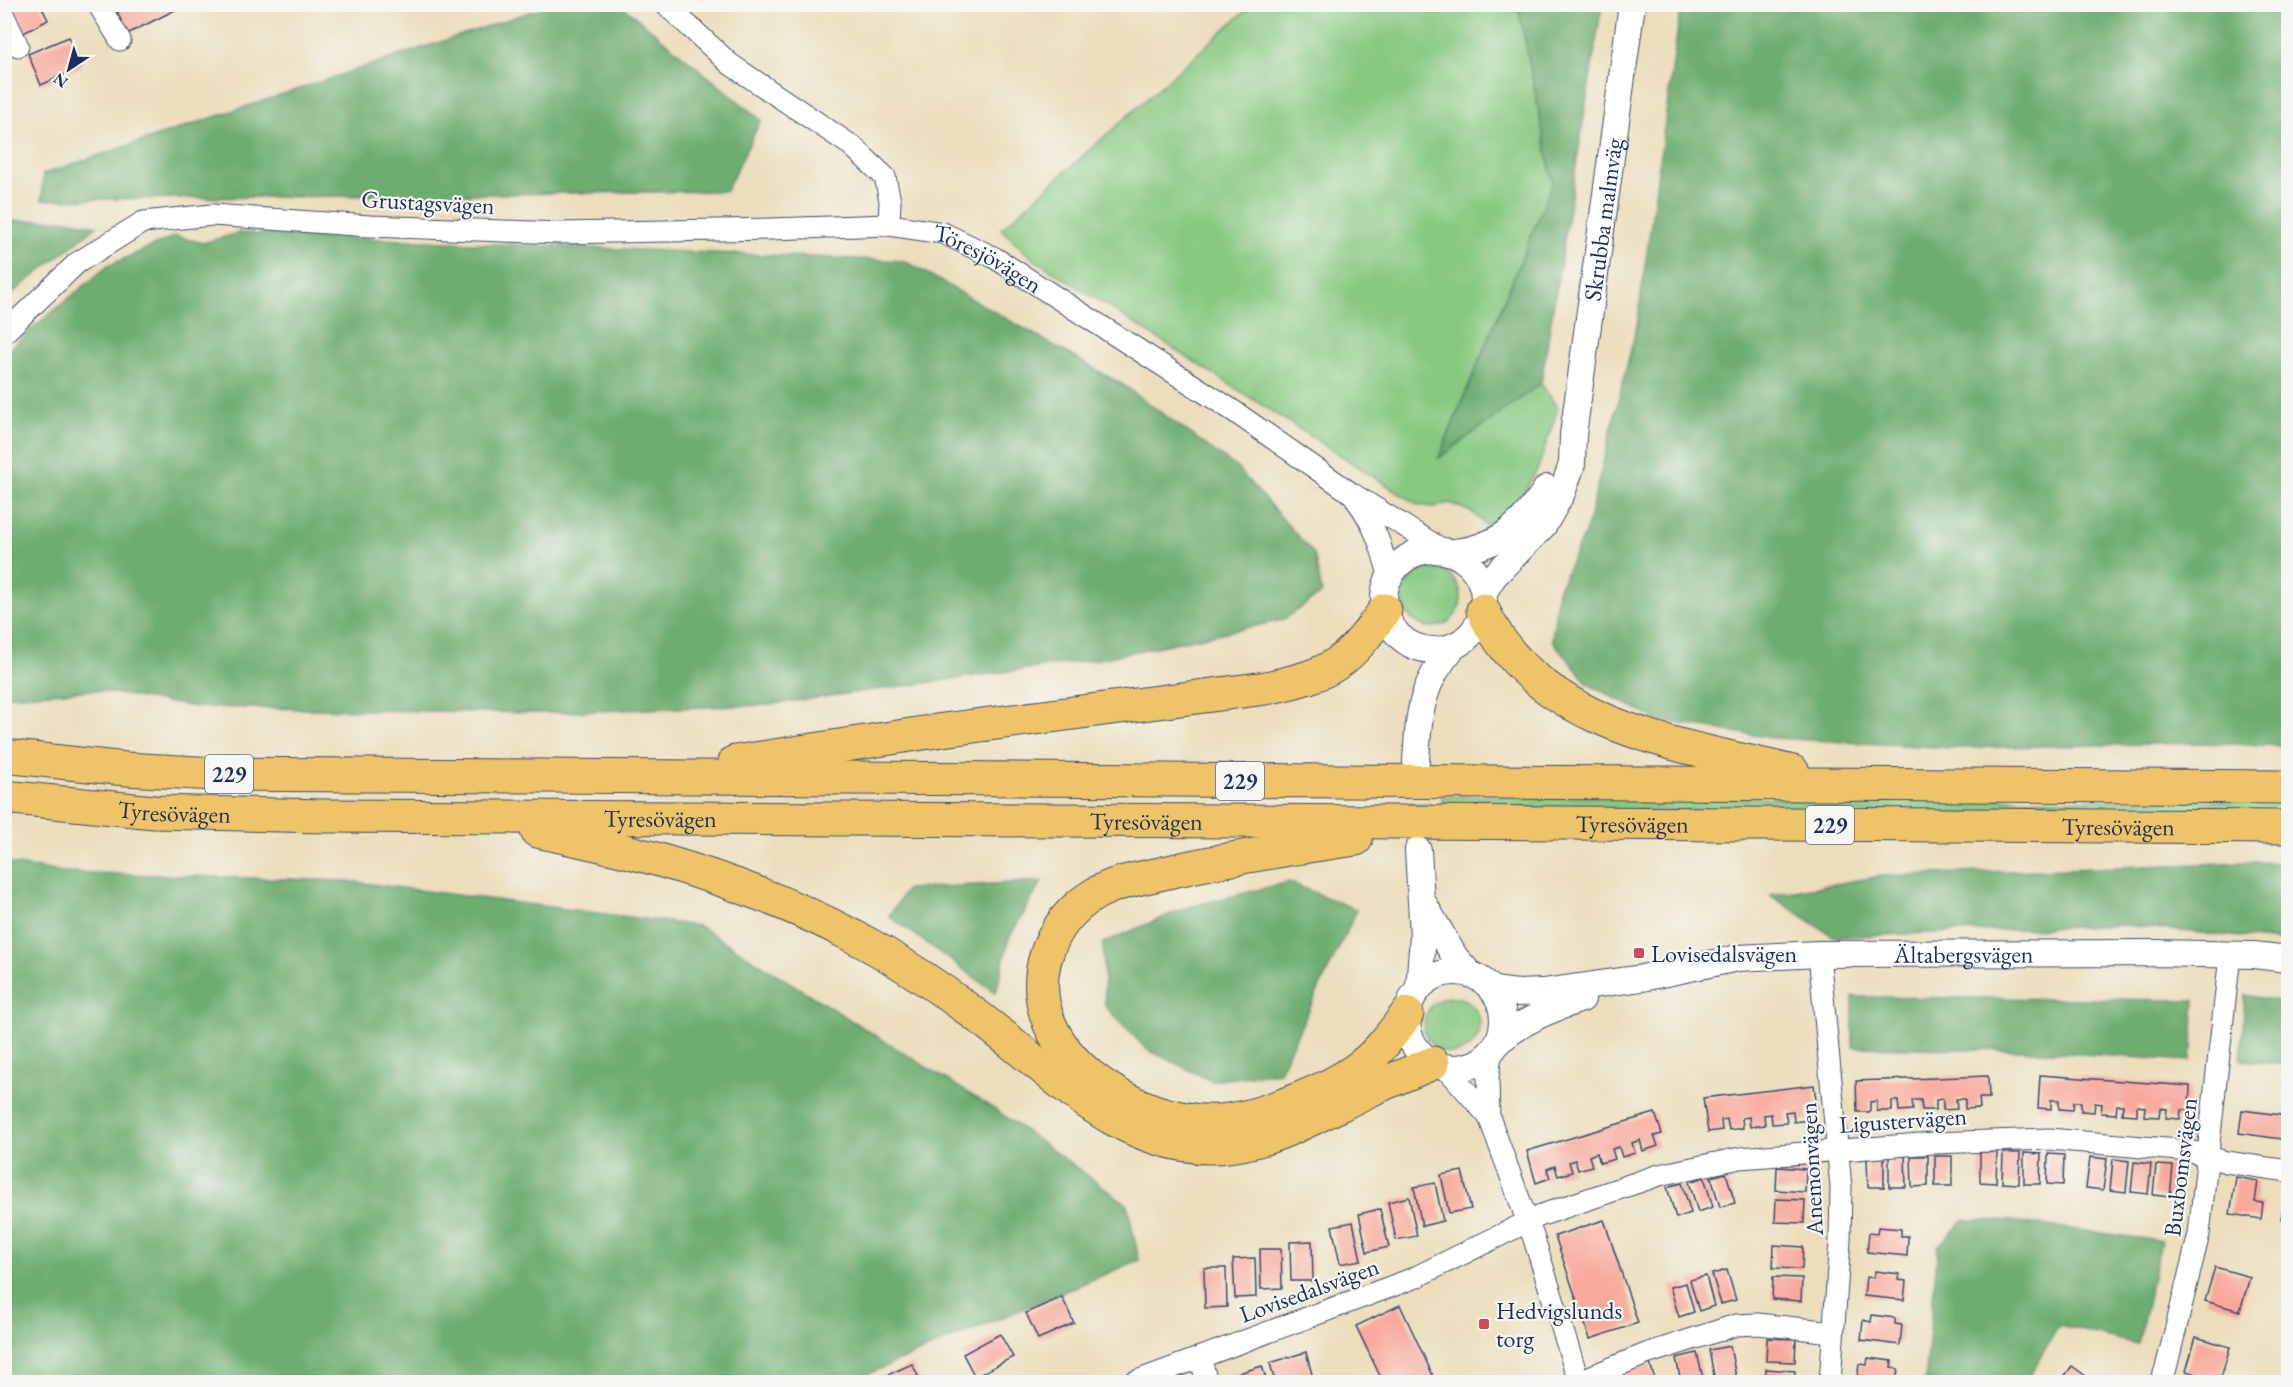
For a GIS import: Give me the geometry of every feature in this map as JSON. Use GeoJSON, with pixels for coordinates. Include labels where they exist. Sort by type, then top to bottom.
{"type":"FeatureCollection","features":[{"type":"Feature","properties":{"kind":"highway"},"geometry":{"type":"LineString","coordinates":[[1484,600],[1498,639],[1521,665],[1548,689],[1580,709],[1657,738],[1848,786]]}},
{"type":"Feature","properties":{"kind":"highway"},"geometry":{"type":"LineString","coordinates":[[633,777],[943,730],[1266,688],[1305,680],[1329,669],[1349,656],[1385,610]]}},
{"type":"Feature","properties":{"kind":"highway","name":"Tyresövägen"},"geometry":{"type":"LineString","coordinates":[[4,756],[126,769],[214,774],[2289,787]]}},
{"type":"Feature","properties":{"kind":"highway","name":"Tyresövägen"},"geometry":{"type":"LineString","coordinates":[[4,797],[154,812],[478,817],[2289,827]]}},
{"type":"Feature","properties":{"kind":"highway"},"geometry":{"type":"LineString","coordinates":[[478,817],[657,859],[727,881],[807,913],[901,963],[1002,1035],[1095,1109],[1126,1127],[1155,1139],[1211,1147],[1236,1145],[1266,1137],[1299,1124],[1385,1082],[1439,1066]]}},
{"type":"Feature","properties":{"kind":"highway"},"geometry":{"type":"LineString","coordinates":[[1413,1000],[1384,1044],[1361,1066],[1311,1094],[1254,1115],[1221,1121],[1191,1121],[1154,1111],[1116,1094],[1086,1074],[1066,1053],[1045,1012],[1042,990],[1043,967],[1049,946],[1075,907],[1096,893],[1118,883],[1288,849],[1459,823]]}},
{"type":"Feature","properties":{"kind":"street"},"geometry":{"type":"LineString","coordinates":[[98,4],[103,16],[120,40]]}},
{"type":"Feature","properties":{"kind":"street"},"geometry":{"type":"LineString","coordinates":[[665,4],[730,64],[852,146],[885,177],[890,201],[889,225]]}},
{"type":"Feature","properties":{"kind":"street","name":"Skrubba malmväg"},"geometry":{"type":"LineString","coordinates":[[1484,600],[1494,576],[1544,525],[1562,493],[1572,464],[1573,435],[1632,4]]}},
{"type":"Feature","properties":{"kind":"street"},"geometry":{"type":"LineString","coordinates":[[4,16],[18,46]]}},
{"type":"Feature","properties":{"kind":"street","name":"Grustagsvägen"},"geometry":{"type":"LineString","coordinates":[[4,333],[77,263],[143,222],[212,215],[370,226],[560,233],[771,230],[889,225]]}},
{"type":"Feature","properties":{"kind":"street","name":"Töresjövägen"},"geometry":{"type":"LineString","coordinates":[[889,225],[943,233],[995,258],[1232,410],[1351,494],[1448,551]]}},
{"type":"Feature","properties":{"kind":"street","name":"Skrubba malmväg"},"geometry":{"type":"LineString","coordinates":[[1448,551],[1472,550],[1490,544],[1530,514],[1550,484],[1573,435]]}},
{"type":"Feature","properties":{"kind":"street","name":"Töresjövägen"},"geometry":{"type":"LineString","coordinates":[[1351,494],[1370,519],[1377,533],[1389,576]]}},
{"type":"Feature","properties":{"kind":"street"},"geometry":{"type":"LineString","coordinates":[[1400,639],[1435,651],[1466,639],[1479,624],[1484,600],[1479,574],[1470,563],[1448,551],[1421,551],[1402,560],[1389,576],[1384,593],[1389,626],[1413,661],[1422,699],[1416,762]]}},
{"type":"Feature","properties":{"kind":"street"},"geometry":{"type":"LineString","coordinates":[[1422,699],[1441,661],[1455,645]]}},
{"type":"Feature","properties":{"kind":"street"},"geometry":{"type":"LineString","coordinates":[[1418,850],[1423,936],[1413,1000],[1410,1039],[1419,1053],[1439,1066],[1489,1117]]}},
{"type":"Feature","properties":{"kind":"street"},"geometry":{"type":"LineString","coordinates":[[1422,902],[1455,957],[1470,974]]}},
{"type":"Feature","properties":{"kind":"street","name":"Ältabergsvägen"},"geometry":{"type":"LineString","coordinates":[[1493,990],[1543,992],[1641,978],[1738,958],[1819,954],[2230,955],[2289,958]]}},
{"type":"Feature","properties":{"kind":"street","name":"Anemonvägen"},"geometry":{"type":"LineString","coordinates":[[1819,954],[1842,1187],[1830,1383]]}},
{"type":"Feature","properties":{"kind":"street","name":"Buxbomsvägen"},"geometry":{"type":"LineString","coordinates":[[2161,1383],[2194,1257],[2209,1156],[2230,955]]}},
{"type":"Feature","properties":{"kind":"street"},"geometry":{"type":"LineString","coordinates":[[1413,1000],[1430,978],[1442,973],[1470,974],[1483,980],[1493,990],[1502,1006],[1504,1023],[1488,1078],[1489,1117],[1527,1221],[1578,1382],[1646,1354],[1736,1325],[1758,1324],[1833,1332]]}},
{"type":"Feature","properties":{"kind":"street","name":"Ältabergsvägen"},"geometry":{"type":"LineString","coordinates":[[1496,1047],[1524,1022],[1547,1010],[1641,978]]}},
{"type":"Feature","properties":{"kind":"street"},"geometry":{"type":"LineString","coordinates":[[1439,1066],[1459,1071],[1475,1066],[1496,1047]]}},
{"type":"Feature","properties":{"kind":"street","name":"Ligustervägen"},"geometry":{"type":"LineString","coordinates":[[1527,1221],[1659,1175],[1740,1158],[1839,1149],[2006,1139],[2049,1139],[2178,1150],[2226,1162],[2289,1171]]}},
{"type":"Feature","properties":{"kind":"street","name":"Lovisedalsvägen"},"geometry":{"type":"LineString","coordinates":[[1134,1383],[1414,1278],[1527,1221]]}},
{"type":"Feature","properties":{"kind":"street"},"geometry":{"type":"LineString","coordinates":[[1200,1357],[1207,1383]]}},
{"type":"Feature","properties":{"kind":"green space"},"geometry":{"type":"Polygon","coordinates":[[[551,5],[621,5],[761,120],[726,191],[42,200],[43,174],[551,5]]]}},
{"type":"Feature","properties":{"kind":"green space"},"geometry":{"type":"Polygon","coordinates":[[[1252,5],[1518,5],[1553,183],[1439,457],[1541,383],[1558,408],[1538,468],[1517,506],[1492,531],[1473,513],[1450,503],[1433,507],[1418,505],[1032,258],[1001,229],[1252,5]]]}},
{"type":"Feature","properties":{"kind":"green space"},"geometry":{"type":"Polygon","coordinates":[[[1518,5],[1602,5],[1541,383],[1439,458],[1553,183],[1518,5]]]}},
{"type":"Feature","properties":{"kind":"green space"},"geometry":{"type":"Polygon","coordinates":[[[1681,5],[2288,5],[2288,746],[2200,743],[1954,748],[1774,738],[1657,720],[1588,684],[1552,640],[1558,590],[1587,528],[1637,325],[1681,5]]]}},
{"type":"Feature","properties":{"kind":"green space"},"geometry":{"type":"Polygon","coordinates":[[[67,220],[97,226],[5,299],[5,221],[67,220]]]}},
{"type":"Feature","properties":{"kind":"green space"},"geometry":{"type":"Polygon","coordinates":[[[238,233],[905,261],[1123,385],[1236,467],[1314,554],[1322,593],[1283,620],[1099,659],[766,705],[538,713],[196,707],[95,690],[5,696],[5,356],[21,338],[108,266],[175,236],[203,243],[238,233]]]}},
{"type":"Feature","properties":{"kind":"green space"},"geometry":{"type":"Polygon","coordinates":[[[1426,569],[1438,569],[1453,577],[1461,592],[1461,604],[1453,619],[1438,627],[1426,627],[1411,619],[1403,604],[1403,592],[1411,577],[1426,569]]]}},
{"type":"Feature","properties":{"kind":"green space"},"geometry":{"type":"Polygon","coordinates":[[[1442,796],[2288,801],[2288,817],[1442,809],[1442,796]]]}},
{"type":"Feature","properties":{"kind":"green space"},"geometry":{"type":"Polygon","coordinates":[[[2250,862],[2288,863],[2288,942],[2125,925],[1834,937],[1770,895],[1882,876],[2250,862]]]}},
{"type":"Feature","properties":{"kind":"green space"},"geometry":{"type":"Polygon","coordinates":[[[5,863],[62,872],[347,881],[699,926],[999,1112],[1127,1204],[1139,1260],[849,1382],[5,1382],[5,863]]]}},
{"type":"Feature","properties":{"kind":"green space"},"geometry":{"type":"Polygon","coordinates":[[[1042,881],[1009,938],[996,993],[889,916],[907,889],[1042,881]]]}},
{"type":"Feature","properties":{"kind":"green space"},"geometry":{"type":"Polygon","coordinates":[[[1289,882],[1357,910],[1279,1072],[1212,1081],[1146,1049],[1105,1006],[1103,943],[1185,908],[1289,882]]]}},
{"type":"Feature","properties":{"kind":"green space"},"geometry":{"type":"Polygon","coordinates":[[[2245,995],[2288,1003],[2288,1065],[2241,1060],[2245,995]]]}},
{"type":"Feature","properties":{"kind":"green space"},"geometry":{"type":"Polygon","coordinates":[[[1452,997],[1463,999],[1472,1005],[1478,1014],[1480,1025],[1478,1036],[1472,1045],[1463,1051],[1452,1053],[1441,1051],[1432,1045],[1426,1036],[1424,1025],[1426,1014],[1432,1005],[1441,999],[1452,997]]]}},
{"type":"Feature","properties":{"kind":"green space"},"geometry":{"type":"Polygon","coordinates":[[[1853,997],[2195,1000],[2191,1061],[2020,1050],[1853,1047],[1853,997]]]}},
{"type":"Feature","properties":{"kind":"green space"},"geometry":{"type":"Polygon","coordinates":[[[1964,1220],[2010,1221],[2161,1241],[2138,1344],[2059,1325],[2026,1382],[1925,1382],[1938,1246],[1964,1220]]]}},
{"type":"Feature","properties":{"kind":"building"},"geometry":{"type":"Polygon","coordinates":[[[7,4],[40,4],[48,20],[22,34],[7,4]]]}},
{"type":"Feature","properties":{"kind":"building"},"geometry":{"type":"Polygon","coordinates":[[[131,4],[180,4],[181,7],[127,34],[117,11],[131,4]]]}},
{"type":"Feature","properties":{"kind":"building"},"geometry":{"type":"Polygon","coordinates":[[[69,37],[82,67],[41,85],[28,54],[69,37]]]}},
{"type":"Feature","properties":{"kind":"building"},"geometry":{"type":"Polygon","coordinates":[[[2040,1075],[2190,1086],[2189,1110],[2181,1110],[2180,1119],[2166,1118],[2167,1109],[2160,1108],[2159,1117],[2144,1116],[2145,1107],[2137,1106],[2137,1115],[2122,1114],[2123,1105],[2117,1105],[2116,1114],[2101,1113],[2102,1104],[2095,1103],[2094,1112],[2081,1111],[2081,1102],[2074,1102],[2073,1110],[2059,1109],[2059,1100],[2051,1100],[2051,1109],[2038,1108],[2040,1075]]]}},
{"type":"Feature","properties":{"kind":"building"},"geometry":{"type":"Polygon","coordinates":[[[1988,1076],[1989,1098],[1979,1098],[1980,1108],[1965,1109],[1965,1099],[1956,1099],[1957,1109],[1943,1110],[1943,1099],[1936,1100],[1936,1110],[1922,1110],[1921,1100],[1912,1100],[1913,1110],[1899,1111],[1898,1101],[1892,1101],[1892,1111],[1877,1111],[1877,1101],[1870,1102],[1870,1112],[1857,1112],[1856,1081],[1988,1076]]]}},
{"type":"Feature","properties":{"kind":"building"},"geometry":{"type":"Polygon","coordinates":[[[1814,1085],[1817,1108],[1807,1109],[1808,1120],[1794,1122],[1793,1111],[1785,1112],[1787,1123],[1772,1124],[1771,1114],[1764,1115],[1765,1125],[1750,1127],[1749,1117],[1742,1118],[1743,1128],[1729,1130],[1727,1119],[1721,1120],[1722,1130],[1708,1132],[1703,1098],[1814,1085]]]}},
{"type":"Feature","properties":{"kind":"building"},"geometry":{"type":"Polygon","coordinates":[[[2242,1110],[2288,1116],[2288,1140],[2239,1133],[2242,1110]]]}},
{"type":"Feature","properties":{"kind":"building"},"geometry":{"type":"Polygon","coordinates":[[[1655,1113],[1662,1134],[1654,1136],[1658,1146],[1643,1151],[1640,1140],[1632,1143],[1635,1153],[1622,1157],[1619,1147],[1612,1149],[1615,1159],[1600,1163],[1597,1153],[1589,1156],[1592,1166],[1578,1170],[1575,1160],[1569,1162],[1572,1172],[1558,1176],[1555,1166],[1547,1169],[1550,1178],[1536,1183],[1527,1151],[1655,1113]]]}},
{"type":"Feature","properties":{"kind":"building"},"geometry":{"type":"Polygon","coordinates":[[[1980,1152],[1997,1152],[1996,1183],[1980,1182],[1980,1152]]]}},
{"type":"Feature","properties":{"kind":"building"},"geometry":{"type":"Polygon","coordinates":[[[2003,1153],[2020,1153],[2019,1184],[2002,1183],[2003,1153]]]}},
{"type":"Feature","properties":{"kind":"building"},"geometry":{"type":"Polygon","coordinates":[[[2024,1153],[2041,1154],[2040,1184],[2024,1184],[2024,1153]]]}},
{"type":"Feature","properties":{"kind":"building"},"geometry":{"type":"Polygon","coordinates":[[[2048,1154],[2064,1155],[2063,1185],[2047,1184],[2048,1154]]]}},
{"type":"Feature","properties":{"kind":"building"},"geometry":{"type":"Polygon","coordinates":[[[1884,1156],[1884,1187],[1868,1187],[1867,1157],[1884,1156]]]}},
{"type":"Feature","properties":{"kind":"building"},"geometry":{"type":"Polygon","coordinates":[[[1889,1156],[1905,1156],[1906,1187],[1889,1187],[1889,1156]]]}},
{"type":"Feature","properties":{"kind":"building"},"geometry":{"type":"Polygon","coordinates":[[[1911,1156],[1928,1156],[1928,1186],[1912,1187],[1911,1156]]]}},
{"type":"Feature","properties":{"kind":"building"},"geometry":{"type":"Polygon","coordinates":[[[1935,1156],[1952,1156],[1952,1186],[1935,1186],[1935,1156]]]}},
{"type":"Feature","properties":{"kind":"building"},"geometry":{"type":"Polygon","coordinates":[[[2090,1157],[2107,1159],[2103,1190],[2086,1188],[2090,1157]]]}},
{"type":"Feature","properties":{"kind":"building"},"geometry":{"type":"Polygon","coordinates":[[[2113,1159],[2129,1161],[2126,1192],[2110,1190],[2113,1159]]]}},
{"type":"Feature","properties":{"kind":"building"},"geometry":{"type":"Polygon","coordinates":[[[2134,1162],[2151,1164],[2148,1194],[2131,1192],[2134,1162]]]}},
{"type":"Feature","properties":{"kind":"building"},"geometry":{"type":"Polygon","coordinates":[[[2156,1165],[2173,1166],[2170,1197],[2153,1195],[2156,1165]]]}},
{"type":"Feature","properties":{"kind":"building"},"geometry":{"type":"Polygon","coordinates":[[[1777,1167],[1806,1169],[1805,1192],[1776,1190],[1777,1167]]]}},
{"type":"Feature","properties":{"kind":"building"},"geometry":{"type":"Polygon","coordinates":[[[1462,1171],[1471,1209],[1449,1213],[1441,1175],[1462,1171]]]}},
{"type":"Feature","properties":{"kind":"building"},"geometry":{"type":"Polygon","coordinates":[[[1726,1173],[1735,1203],[1720,1207],[1711,1177],[1726,1173]]]}},
{"type":"Feature","properties":{"kind":"building"},"geometry":{"type":"Polygon","coordinates":[[[1704,1177],[1713,1207],[1698,1212],[1689,1182],[1704,1177]]]}},
{"type":"Feature","properties":{"kind":"building"},"geometry":{"type":"Polygon","coordinates":[[[2236,1177],[2258,1181],[2255,1202],[2263,1203],[2261,1219],[2230,1214],[2236,1177]]]}},
{"type":"Feature","properties":{"kind":"building"},"geometry":{"type":"Polygon","coordinates":[[[1435,1183],[1443,1221],[1422,1226],[1414,1187],[1435,1183]]]}},
{"type":"Feature","properties":{"kind":"building"},"geometry":{"type":"Polygon","coordinates":[[[1682,1183],[1691,1213],[1676,1218],[1667,1187],[1682,1183]]]}},
{"type":"Feature","properties":{"kind":"building"},"geometry":{"type":"Polygon","coordinates":[[[2288,1186],[2288,1221],[2281,1219],[2288,1186]]]}},
{"type":"Feature","properties":{"kind":"building"},"geometry":{"type":"Polygon","coordinates":[[[1409,1197],[1417,1236],[1396,1240],[1388,1202],[1409,1197]]]}},
{"type":"Feature","properties":{"kind":"building"},"geometry":{"type":"Polygon","coordinates":[[[1776,1199],[1805,1200],[1804,1223],[1775,1222],[1776,1199]]]}},
{"type":"Feature","properties":{"kind":"building"},"geometry":{"type":"Polygon","coordinates":[[[1380,1209],[1389,1247],[1367,1252],[1359,1214],[1380,1209]]]}},
{"type":"Feature","properties":{"kind":"building"},"geometry":{"type":"Polygon","coordinates":[[[1604,1220],[1638,1323],[1590,1339],[1555,1236],[1604,1220]]]}},
{"type":"Feature","properties":{"kind":"building"},"geometry":{"type":"Polygon","coordinates":[[[1353,1222],[1361,1260],[1340,1264],[1332,1226],[1353,1222]]]}},
{"type":"Feature","properties":{"kind":"building"},"geometry":{"type":"Polygon","coordinates":[[[1878,1227],[1901,1229],[1901,1236],[1908,1236],[1907,1256],[1867,1252],[1869,1233],[1877,1234],[1878,1227]]]}},
{"type":"Feature","properties":{"kind":"building"},"geometry":{"type":"Polygon","coordinates":[[[1312,1241],[1313,1281],[1291,1281],[1290,1242],[1312,1241]]]}},
{"type":"Feature","properties":{"kind":"building"},"geometry":{"type":"Polygon","coordinates":[[[1774,1245],[1803,1247],[1802,1269],[1773,1268],[1774,1245]]]}},
{"type":"Feature","properties":{"kind":"building"},"geometry":{"type":"Polygon","coordinates":[[[1260,1249],[1281,1249],[1282,1288],[1261,1289],[1260,1249]]]}},
{"type":"Feature","properties":{"kind":"building"},"geometry":{"type":"Polygon","coordinates":[[[1255,1258],[1256,1297],[1235,1298],[1233,1259],[1255,1258]]]}},
{"type":"Feature","properties":{"kind":"building"},"geometry":{"type":"Polygon","coordinates":[[[2215,1267],[2250,1277],[2240,1311],[2205,1301],[2215,1267]]]}},
{"type":"Feature","properties":{"kind":"building"},"geometry":{"type":"Polygon","coordinates":[[[1204,1268],[1226,1268],[1227,1307],[1205,1308],[1204,1268]]]}},
{"type":"Feature","properties":{"kind":"building"},"geometry":{"type":"Polygon","coordinates":[[[1727,1270],[1736,1300],[1721,1304],[1712,1274],[1727,1270]]]}},
{"type":"Feature","properties":{"kind":"building"},"geometry":{"type":"Polygon","coordinates":[[[1875,1271],[1899,1274],[1898,1280],[1906,1281],[1904,1300],[1864,1296],[1866,1277],[1874,1278],[1875,1271]]]}},
{"type":"Feature","properties":{"kind":"building"},"geometry":{"type":"Polygon","coordinates":[[[1706,1276],[1714,1306],[1699,1311],[1690,1280],[1706,1276]]]}},
{"type":"Feature","properties":{"kind":"building"},"geometry":{"type":"Polygon","coordinates":[[[1773,1277],[1802,1278],[1801,1301],[1772,1299],[1773,1277]]]}},
{"type":"Feature","properties":{"kind":"building"},"geometry":{"type":"Polygon","coordinates":[[[1686,1283],[1694,1312],[1679,1317],[1670,1287],[1686,1283]]]}},
{"type":"Feature","properties":{"kind":"building"},"geometry":{"type":"Polygon","coordinates":[[[1062,1297],[1074,1323],[1038,1339],[1026,1313],[1062,1297]]]}},
{"type":"Feature","properties":{"kind":"building"},"geometry":{"type":"Polygon","coordinates":[[[1400,1305],[1436,1382],[1383,1382],[1356,1326],[1400,1305]]]}},
{"type":"Feature","properties":{"kind":"building"},"geometry":{"type":"Polygon","coordinates":[[[1872,1315],[1895,1318],[1895,1324],[1902,1325],[1900,1345],[1861,1340],[1863,1320],[1871,1322],[1872,1315]]]}},
{"type":"Feature","properties":{"kind":"building"},"geometry":{"type":"Polygon","coordinates":[[[1000,1334],[1013,1357],[975,1377],[963,1354],[1000,1334]]]}},
{"type":"Feature","properties":{"kind":"building"},"geometry":{"type":"Polygon","coordinates":[[[2196,1337],[2230,1347],[2220,1381],[2186,1371],[2196,1337]]]}},
{"type":"Feature","properties":{"kind":"building"},"geometry":{"type":"Polygon","coordinates":[[[1767,1338],[1796,1339],[1795,1362],[1766,1361],[1767,1338]]]}},
{"type":"Feature","properties":{"kind":"building"},"geometry":{"type":"Polygon","coordinates":[[[1730,1346],[1736,1377],[1715,1381],[1709,1350],[1730,1346]]]}},
{"type":"Feature","properties":{"kind":"building"},"geometry":{"type":"Polygon","coordinates":[[[1306,1352],[1314,1382],[1275,1382],[1270,1363],[1306,1352]]]}},
{"type":"Feature","properties":{"kind":"building"},"geometry":{"type":"Polygon","coordinates":[[[1697,1353],[1704,1382],[1681,1382],[1676,1358],[1697,1353]]]}},
{"type":"Feature","properties":{"kind":"building"},"geometry":{"type":"Polygon","coordinates":[[[1868,1358],[1892,1361],[1891,1368],[1898,1369],[1896,1382],[1857,1382],[1859,1364],[1867,1365],[1868,1358]]]}},
{"type":"Feature","properties":{"kind":"building"},"geometry":{"type":"Polygon","coordinates":[[[912,1364],[921,1382],[872,1382],[912,1364]]]}},
{"type":"Feature","properties":{"kind":"building"},"geometry":{"type":"Polygon","coordinates":[[[1650,1364],[1656,1382],[1623,1382],[1620,1372],[1650,1364]]]}},
{"type":"Feature","properties":{"kind":"building"},"geometry":{"type":"Polygon","coordinates":[[[1262,1366],[1267,1382],[1228,1382],[1226,1377],[1262,1366]]]}},
{"type":"Feature","properties":{"kind":"building"},"geometry":{"type":"Polygon","coordinates":[[[2072,1366],[2094,1382],[2060,1382],[2072,1366]]]}},
{"type":"Feature","properties":{"kind":"building"},"geometry":{"type":"Polygon","coordinates":[[[1766,1369],[1795,1371],[1794,1382],[1765,1382],[1766,1369]]]}},
{"type":"Feature","properties":{"kind":"tunnel"},"geometry":{"type":"LineString","coordinates":[[1417,764],[1418,841]]}},
{"type":"Feature","properties":{"kind":"place","name":"Lovisedalsvägen"},"geometry":{"type":"Point","coordinates":[1639,953]}},
{"type":"Feature","properties":{"kind":"place","name":"Hedvigslunds torg"},"geometry":{"type":"Point","coordinates":[1484,1324]}}]}
